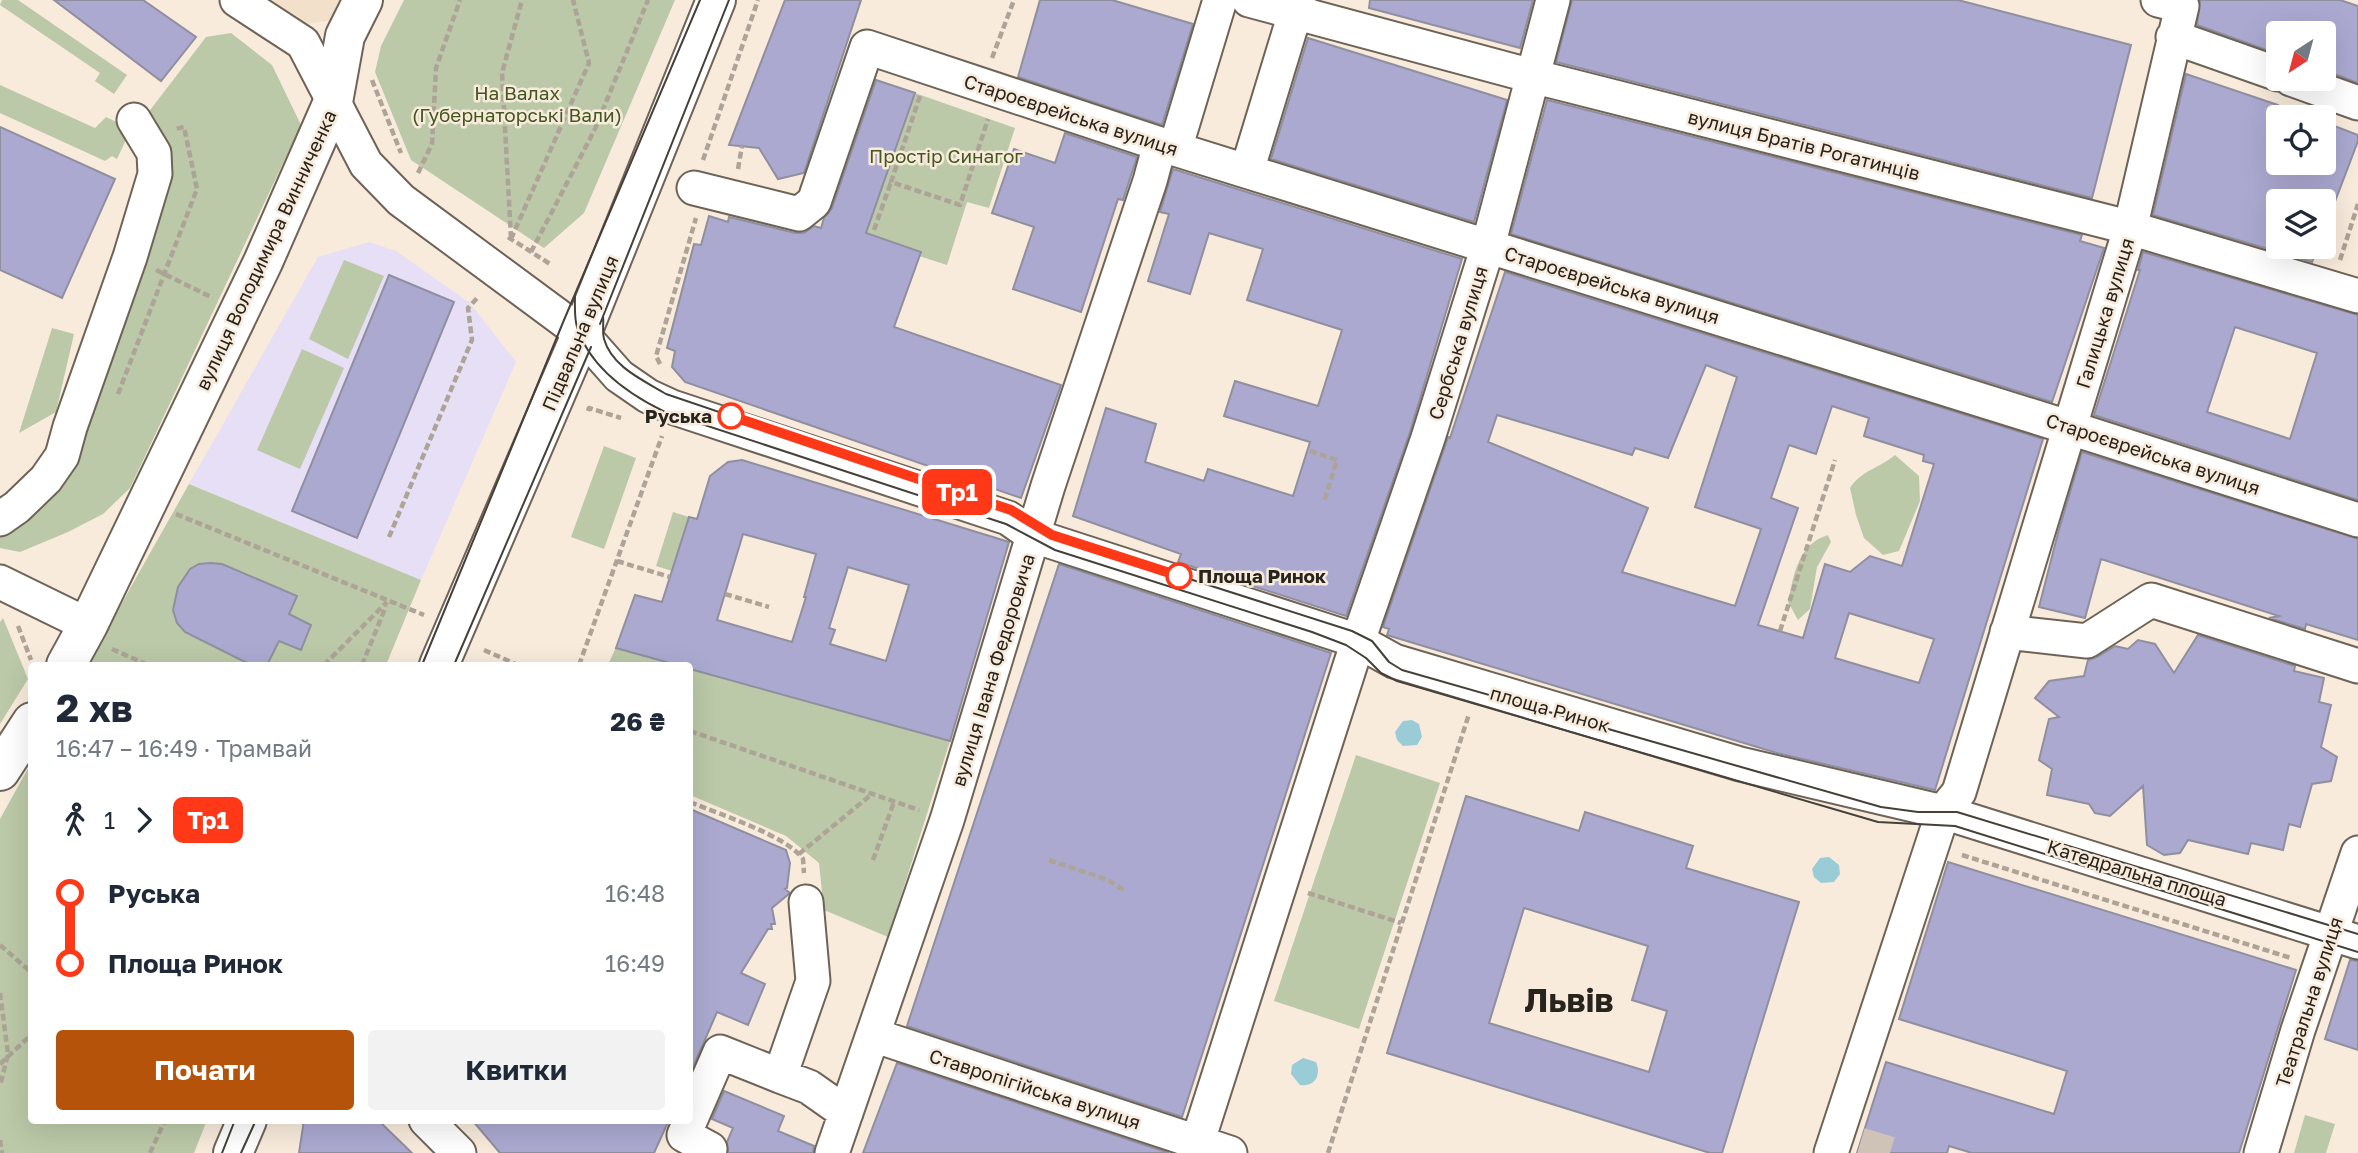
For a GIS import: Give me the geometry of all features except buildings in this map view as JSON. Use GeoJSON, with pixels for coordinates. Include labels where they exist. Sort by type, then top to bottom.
{"type":"FeatureCollection","features":[{"type":"Feature","properties":{"kind":"main road"},"geometry":{"type":"LineString","coordinates":[[333,102],[345,36],[363,0]]}},
{"type":"Feature","properties":{"kind":"main road","name":"Підвальна вулиця"},"geometry":{"type":"LineString","coordinates":[[440,662],[581,332],[716,0]]}},
{"type":"Feature","properties":{"kind":"main road","name":"вулиця Володимира Винниченка"},"geometry":{"type":"LineString","coordinates":[[69,662],[94,634],[333,102]]}},
{"type":"Feature","properties":{"kind":"main road"},"geometry":{"type":"LineString","coordinates":[[0,771],[28,728]]}},
{"type":"Feature","properties":{"kind":"main road"},"geometry":{"type":"LineString","coordinates":[[233,1153],[245,1124]]}},
{"type":"Feature","properties":{"kind":"street"},"geometry":{"type":"LineString","coordinates":[[237,0],[303,43],[333,102]]}},
{"type":"Feature","properties":{"kind":"street","name":"вулиця Івана Федоровича"},"geometry":{"type":"LineString","coordinates":[[832,1153],[947,820],[1048,486],[1150,181],[1167,146],[1220,0]]}},
{"type":"Feature","properties":{"kind":"street","name":"вулиця Братів Рогатинців"},"geometry":{"type":"LineString","coordinates":[[1249,0],[1297,7],[1532,76],[2130,229],[2344,292]]}},
{"type":"Feature","properties":{"kind":"street","name":"Сербська вулиця"},"geometry":{"type":"LineString","coordinates":[[1359,641],[1428,438],[1488,246],[1553,0]]}},
{"type":"Feature","properties":{"kind":"street"},"geometry":{"type":"LineString","coordinates":[[1247,171],[1297,7]]}},
{"type":"Feature","properties":{"kind":"street"},"geometry":{"type":"LineString","coordinates":[[2171,14],[2266,67]]}},
{"type":"Feature","properties":{"kind":"street","name":"Галицька вулиця"},"geometry":{"type":"LineString","coordinates":[[1943,812],[1959,792],[2130,229],[2171,14]]}},
{"type":"Feature","properties":{"kind":"street","name":"Староєврейська вулиця"},"geometry":{"type":"LineString","coordinates":[[694,188],[799,214],[814,202],[867,47],[1167,146],[2358,520]]}},
{"type":"Feature","properties":{"kind":"street"},"geometry":{"type":"LineString","coordinates":[[2324,91],[2358,103]]}},
{"type":"Feature","properties":{"kind":"street","name":"вулиця Володимира Винниченка"},"geometry":{"type":"LineString","coordinates":[[333,102],[366,164],[401,200],[581,332],[620,376],[648,396],[672,407],[1008,518],[1034,536]]}},
{"type":"Feature","properties":{"kind":"street"},"geometry":{"type":"LineString","coordinates":[[0,519],[46,479],[62,456],[130,257],[155,174],[155,153],[134,120]]}},
{"type":"Feature","properties":{"kind":"street","name":"площа Ринок"},"geometry":{"type":"LineString","coordinates":[[1034,536],[1359,641],[1394,662],[1740,764],[1943,812]]}},
{"type":"Feature","properties":{"kind":"street"},"geometry":{"type":"LineString","coordinates":[[0,582],[94,634]]}},
{"type":"Feature","properties":{"kind":"street"},"geometry":{"type":"LineString","coordinates":[[2007,632],[2087,640],[2151,600],[2358,666]]}},
{"type":"Feature","properties":{"kind":"street"},"geometry":{"type":"LineString","coordinates":[[1230,1153],[1196,1148],[1359,641]]}},
{"type":"Feature","properties":{"kind":"street"},"geometry":{"type":"LineString","coordinates":[[1843,1144],[1943,812]]}},
{"type":"Feature","properties":{"kind":"street","name":"Катедральна площа"},"geometry":{"type":"LineString","coordinates":[[1943,812],[2344,938]]}},
{"type":"Feature","properties":{"kind":"street","name":"Театральна вулиця"},"geometry":{"type":"LineString","coordinates":[[2261,1153],[2298,1030],[2344,938],[2358,853]]}},
{"type":"Feature","properties":{"kind":"street"},"geometry":{"type":"LineString","coordinates":[[780,1076],[813,981],[806,902]]}},
{"type":"Feature","properties":{"kind":"street","name":"Ставропігійська вулиця"},"geometry":{"type":"LineString","coordinates":[[873,1035],[1196,1148]]}},
{"type":"Feature","properties":{"kind":"street"},"geometry":{"type":"LineString","coordinates":[[693,1114],[720,1052],[808,1087],[846,1113]]}},
{"type":"Feature","properties":{"kind":"street"},"geometry":{"type":"LineString","coordinates":[[430,1124],[459,1153]]}},
{"type":"Feature","properties":{"kind":"street"},"geometry":{"type":"LineString","coordinates":[[689,1124],[684,1135],[710,1149],[708,1153]]}},
{"type":"Feature","properties":{"kind":"path"},"geometry":{"type":"LineString","coordinates":[[408,170],[416,175],[432,144],[436,68],[460,0]]}},
{"type":"Feature","properties":{"kind":"path"},"geometry":{"type":"LineString","coordinates":[[511,239],[502,73],[522,0]]}},
{"type":"Feature","properties":{"kind":"path"},"geometry":{"type":"LineString","coordinates":[[511,239],[589,63],[573,0]]}},
{"type":"Feature","properties":{"kind":"path"},"geometry":{"type":"LineString","coordinates":[[531,252],[595,129],[648,0]]}},
{"type":"Feature","properties":{"kind":"path"},"geometry":{"type":"LineString","coordinates":[[891,182],[960,205],[1014,0]]}},
{"type":"Feature","properties":{"kind":"path"},"geometry":{"type":"LineString","coordinates":[[874,230],[929,68]]}},
{"type":"Feature","properties":{"kind":"path"},"geometry":{"type":"LineString","coordinates":[[370,75],[403,158]]}},
{"type":"Feature","properties":{"kind":"path"},"geometry":{"type":"LineString","coordinates":[[737,179],[742,146]]}},
{"type":"Feature","properties":{"kind":"path"},"geometry":{"type":"LineString","coordinates":[[2344,292],[2358,204]]}},
{"type":"Feature","properties":{"kind":"path"},"geometry":{"type":"LineString","coordinates":[[501,232],[550,264]]}},
{"type":"Feature","properties":{"kind":"path"},"geometry":{"type":"LineString","coordinates":[[130,257],[219,301]]}},
{"type":"Feature","properties":{"kind":"path"},"geometry":{"type":"LineString","coordinates":[[388,537],[472,340],[468,308],[481,294]]}},
{"type":"Feature","properties":{"kind":"path"},"geometry":{"type":"LineString","coordinates":[[580,662],[664,432]]}},
{"type":"Feature","properties":{"kind":"path"},"geometry":{"type":"LineString","coordinates":[[1310,451],[1337,460],[1324,502]]}},
{"type":"Feature","properties":{"kind":"path"},"geometry":{"type":"LineString","coordinates":[[1780,631],[1835,460]]}},
{"type":"Feature","properties":{"kind":"path"},"geometry":{"type":"LineString","coordinates":[[169,511],[430,618]]}},
{"type":"Feature","properties":{"kind":"path"},"geometry":{"type":"LineString","coordinates":[[617,561],[670,577]]}},
{"type":"Feature","properties":{"kind":"path"},"geometry":{"type":"LineString","coordinates":[[725,594],[769,607]]}},
{"type":"Feature","properties":{"kind":"path"},"geometry":{"type":"LineString","coordinates":[[327,662],[387,602]]}},
{"type":"Feature","properties":{"kind":"path"},"geometry":{"type":"LineString","coordinates":[[363,662],[387,602]]}},
{"type":"Feature","properties":{"kind":"path"},"geometry":{"type":"LineString","coordinates":[[14,615],[32,662]]}},
{"type":"Feature","properties":{"kind":"path"},"geometry":{"type":"LineString","coordinates":[[94,634],[143,662]]}},
{"type":"Feature","properties":{"kind":"path"},"geometry":{"type":"LineString","coordinates":[[484,650],[512,662]]}},
{"type":"Feature","properties":{"kind":"path"},"geometry":{"type":"LineString","coordinates":[[1328,1153],[1478,687]]}},
{"type":"Feature","properties":{"kind":"path"},"geometry":{"type":"LineString","coordinates":[[693,732],[947,820]]}},
{"type":"Feature","properties":{"kind":"path"},"geometry":{"type":"LineString","coordinates":[[799,854],[873,794]]}},
{"type":"Feature","properties":{"kind":"path"},"geometry":{"type":"LineString","coordinates":[[873,860],[894,802]]}},
{"type":"Feature","properties":{"kind":"path"},"geometry":{"type":"LineString","coordinates":[[693,803],[767,835],[799,854],[803,859],[806,902]]}},
{"type":"Feature","properties":{"kind":"path"},"geometry":{"type":"LineString","coordinates":[[1955,852],[2294,959]]}},
{"type":"Feature","properties":{"kind":"path"},"geometry":{"type":"LineString","coordinates":[[1049,860],[1108,880],[1125,891]]}},
{"type":"Feature","properties":{"kind":"path"},"geometry":{"type":"LineString","coordinates":[[1310,893],[1401,923]]}},
{"type":"Feature","properties":{"kind":"path"},"geometry":{"type":"LineString","coordinates":[[0,945],[28,970]]}},
{"type":"Feature","properties":{"kind":"path"},"geometry":{"type":"LineString","coordinates":[[0,993],[8,1054],[0,1086]]}},
{"type":"Feature","properties":{"kind":"path"},"geometry":{"type":"LineString","coordinates":[[0,1064],[28,1037]]}},
{"type":"Feature","properties":{"kind":"path"},"geometry":{"type":"LineString","coordinates":[[150,1153],[163,1124]]}},
{"type":"Feature","properties":{"kind":"path"},"geometry":{"type":"LineString","coordinates":[[0,1140],[2,1153]]}},
{"type":"Feature","properties":{"kind":"shaded area"},"geometry":{"type":"Polygon","coordinates":[[[250,0],[345,0],[335,20],[303,24],[250,0]]]}},
{"type":"Feature","properties":{"kind":"shaded area"},"geometry":{"type":"Polygon","coordinates":[[[369,242],[396,251],[470,303],[516,362],[421,580],[189,484],[318,257],[369,242]]]}},
{"type":"Feature","properties":{"kind":"green space"},"geometry":{"type":"Polygon","coordinates":[[[2,0],[18,0],[127,75],[114,94],[95,81],[100,73],[0,5],[2,0]]]}},
{"type":"Feature","properties":{"kind":"green space","name":"На Валах (Губернаторські Вали)"},"geometry":{"type":"Polygon","coordinates":[[[404,0],[675,0],[584,213],[544,248],[411,160],[375,72],[381,46],[404,0]]]}},
{"type":"Feature","properties":{"kind":"green space"},"geometry":{"type":"Polygon","coordinates":[[[231,33],[272,65],[301,125],[130,488],[103,514],[68,532],[20,552],[0,548],[0,529],[23,513],[165,175],[144,118],[206,37],[231,33]]]}},
{"type":"Feature","properties":{"kind":"green space"},"geometry":{"type":"Polygon","coordinates":[[[0,85],[95,128],[106,117],[131,129],[117,159],[112,156],[105,161],[0,113],[0,85]]]}},
{"type":"Feature","properties":{"kind":"green space","name":"Простір Синагог"},"geometry":{"type":"Polygon","coordinates":[[[915,93],[1015,128],[989,208],[967,202],[947,265],[919,256],[920,251],[881,238],[865,237],[915,93]]]}},
{"type":"Feature","properties":{"kind":"green space"},"geometry":{"type":"Polygon","coordinates":[[[344,260],[384,276],[348,359],[309,339],[344,260]]]}},
{"type":"Feature","properties":{"kind":"green space"},"geometry":{"type":"Polygon","coordinates":[[[52,328],[74,334],[56,412],[19,433],[52,328]]]}},
{"type":"Feature","properties":{"kind":"green space"},"geometry":{"type":"Polygon","coordinates":[[[302,349],[344,368],[300,469],[257,450],[302,349]]]}},
{"type":"Feature","properties":{"kind":"green space"},"geometry":{"type":"Polygon","coordinates":[[[604,446],[636,458],[604,549],[571,537],[604,446]]]}},
{"type":"Feature","properties":{"kind":"green space"},"geometry":{"type":"Polygon","coordinates":[[[1895,455],[1919,476],[1920,501],[1899,551],[1883,555],[1864,538],[1850,488],[1865,473],[1895,455]]]}},
{"type":"Feature","properties":{"kind":"green space"},"geometry":{"type":"Polygon","coordinates":[[[189,484],[421,580],[387,662],[89,662],[189,484]]]}},
{"type":"Feature","properties":{"kind":"green space"},"geometry":{"type":"Polygon","coordinates":[[[673,512],[689,517],[672,571],[656,566],[673,512]]]}},
{"type":"Feature","properties":{"kind":"green space"},"geometry":{"type":"Polygon","coordinates":[[[1828,535],[1831,542],[1817,567],[1810,609],[1798,620],[1788,602],[1795,571],[1810,545],[1828,535]]]}},
{"type":"Feature","properties":{"kind":"green space"},"geometry":{"type":"Polygon","coordinates":[[[3,618],[28,679],[0,724],[0,622],[3,618]]]}},
{"type":"Feature","properties":{"kind":"green space"},"geometry":{"type":"Polygon","coordinates":[[[616,647],[667,662],[609,662],[616,647]]]}},
{"type":"Feature","properties":{"kind":"green space"},"geometry":{"type":"Polygon","coordinates":[[[693,670],[950,741],[888,937],[824,910],[819,863],[786,836],[693,796],[693,670]]]}},
{"type":"Feature","properties":{"kind":"green space"},"geometry":{"type":"Polygon","coordinates":[[[1356,755],[1440,783],[1359,1029],[1274,1001],[1356,755]]]}},
{"type":"Feature","properties":{"kind":"green space"},"geometry":{"type":"Polygon","coordinates":[[[28,768],[28,1124],[205,1124],[194,1153],[0,1153],[0,819],[28,768]]]}},
{"type":"Feature","properties":{"kind":"green space"},"geometry":{"type":"Polygon","coordinates":[[[2305,1115],[2335,1124],[2326,1153],[2294,1153],[2305,1115]]]}},
{"type":"Feature","properties":{"kind":"water"},"geometry":{"type":"Polygon","coordinates":[[[1412,720],[1419,724],[1422,737],[1417,745],[1403,746],[1397,740],[1395,732],[1403,721],[1412,720]]]}},
{"type":"Feature","properties":{"kind":"water"},"geometry":{"type":"Polygon","coordinates":[[[1829,857],[1839,865],[1840,874],[1834,882],[1821,883],[1814,877],[1812,869],[1820,858],[1829,857]]]}},
{"type":"Feature","properties":{"kind":"water"},"geometry":{"type":"Polygon","coordinates":[[[1303,1058],[1316,1062],[1318,1072],[1316,1080],[1300,1085],[1291,1074],[1292,1065],[1303,1058]]]}},
{"type":"Feature","properties":{"kind":"tunnel"},"geometry":{"type":"LineString","coordinates":[[1860,1144],[1890,1153]]}},
{"type":"Feature","properties":{"kind":"tram line"},"geometry":{"type":"LineString","coordinates":[[423,662],[700,0]]}},
{"type":"Feature","properties":{"kind":"tram line"},"geometry":{"type":"LineString","coordinates":[[600,324],[729,0]]}},
{"type":"Feature","properties":{"kind":"tram line"},"geometry":{"type":"LineString","coordinates":[[575,294],[577,327],[591,355],[624,388],[665,412],[1006,524],[1055,550],[1312,632],[1346,645],[1366,658],[1381,673],[1397,681],[1878,822],[1955,826],[2358,952]]}},
{"type":"Feature","properties":{"kind":"tram line"},"geometry":{"type":"LineString","coordinates":[[603,316],[604,339],[614,357],[629,372],[666,394],[1011,511],[1052,535],[1352,631],[1372,641],[1389,662],[1402,670],[1881,807],[1918,812],[1957,812],[2358,934]]}},
{"type":"Feature","properties":{"kind":"tram line"},"geometry":{"type":"LineString","coordinates":[[455,662],[591,347]]}},
{"type":"Feature","properties":{"kind":"tram line","name":"Тр1"},"geometry":{"type":"LineString","coordinates":[[731,416],[1011,510],[1052,535],[1179,576]]}},
{"type":"Feature","properties":{"kind":"tram line"},"geometry":{"type":"LineString","coordinates":[[222,1153],[233,1124]]}},
{"type":"Feature","properties":{"kind":"tram line"},"geometry":{"type":"LineString","coordinates":[[241,1153],[254,1124]]}},
{"type":"Feature","properties":{"kind":"place","name":"Руська"},"geometry":{"type":"Point","coordinates":[731,416]}},
{"type":"Feature","properties":{"kind":"place","name":"Площа Ринок"},"geometry":{"type":"Point","coordinates":[1179,576]}},
{"type":"Feature","properties":{"kind":"district","name":"Львів"},"geometry":{"type":"Point","coordinates":[1569,1000]}}]}
